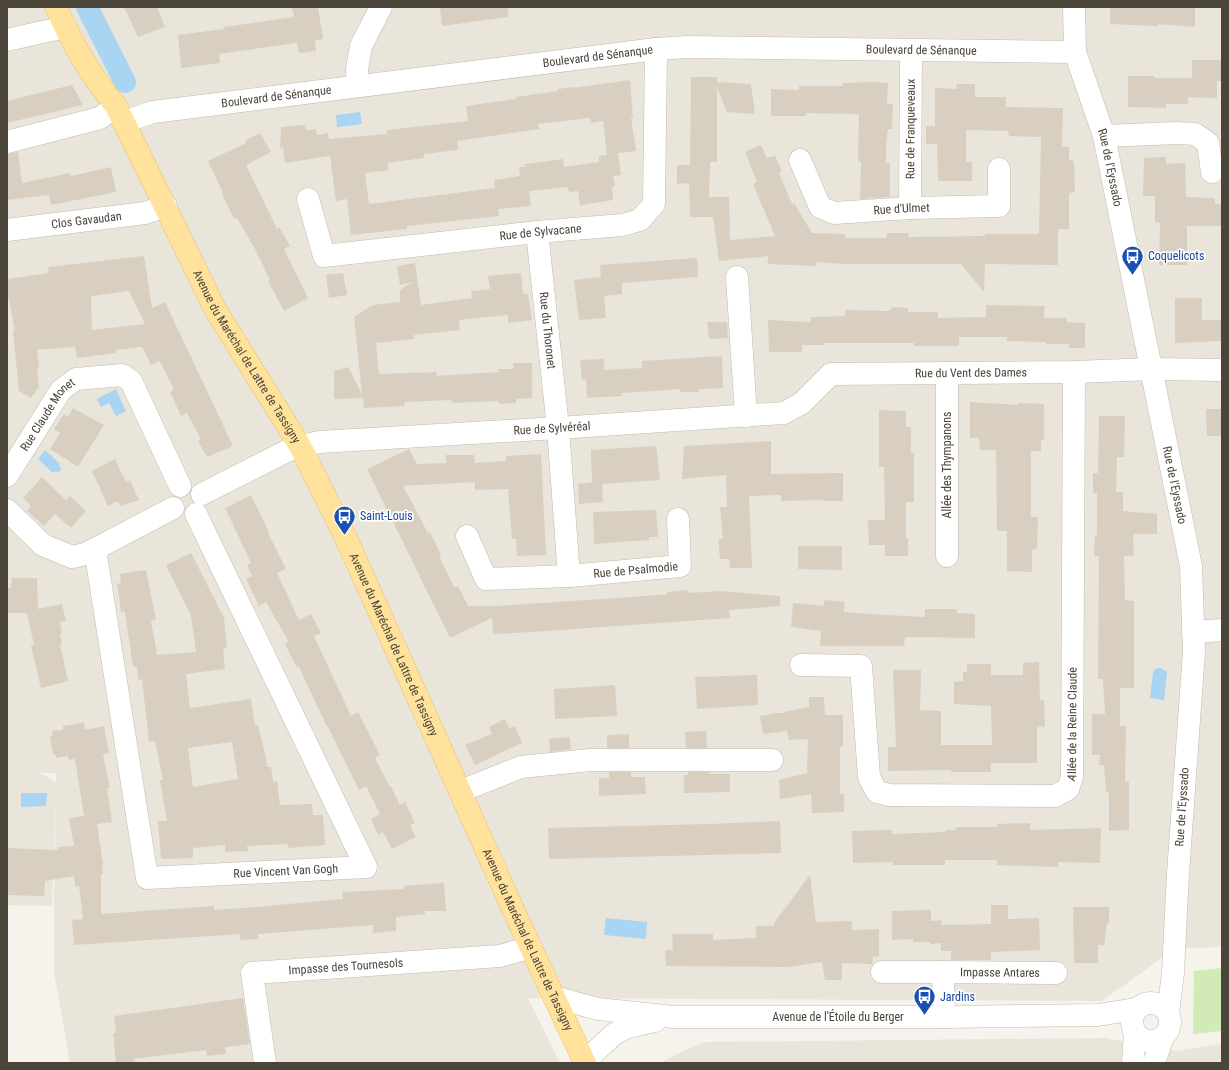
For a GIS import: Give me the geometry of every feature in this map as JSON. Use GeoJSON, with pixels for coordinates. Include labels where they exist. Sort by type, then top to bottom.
{"type":"FeatureCollection","features":[{"type":"Feature","properties":{"kind":"main road","name":"Avenue du Maréchal de Lattre de Tassigny"},"geometry":{"type":"LineString","coordinates":[[56,7],[65,26],[102,89],[120,114],[215,309],[300,446],[366,580],[516,916],[584,1063]]}},
{"type":"Feature","properties":{"kind":"street"},"geometry":{"type":"LineString","coordinates":[[358,86],[357,69],[361,46],[381,7]]}},
{"type":"Feature","properties":{"kind":"street","name":"Rue de l'Eyssado"},"geometry":{"type":"LineString","coordinates":[[1074,7],[1075,52],[1104,136],[1191,566],[1194,651],[1178,873],[1173,973],[1164,990],[1145,1017]]}},
{"type":"Feature","properties":{"kind":"street"},"geometry":{"type":"LineString","coordinates":[[7,40],[65,26]]}},
{"type":"Feature","properties":{"kind":"street","name":"Boulevard de Sénanque"},"geometry":{"type":"LineString","coordinates":[[7,142],[120,114],[153,112],[656,49],[687,47],[1075,52]]}},
{"type":"Feature","properties":{"kind":"street","name":"Rue de Sylvacane"},"geometry":{"type":"LineString","coordinates":[[308,199],[324,256],[537,232],[622,225],[640,220],[654,204],[656,49]]}},
{"type":"Feature","properties":{"kind":"street","name":"Rue de Franqueveaux"},"geometry":{"type":"LineString","coordinates":[[910,208],[911,50]]}},
{"type":"Feature","properties":{"kind":"street"},"geometry":{"type":"LineString","coordinates":[[1104,136],[1177,133],[1195,134],[1208,142],[1212,172]]}},
{"type":"Feature","properties":{"kind":"street","name":"Rue d'Ulmet"},"geometry":{"type":"LineString","coordinates":[[800,160],[820,206],[834,213],[910,208],[999,206],[999,168]]}},
{"type":"Feature","properties":{"kind":"street","name":"Clos Gavaudan"},"geometry":{"type":"LineString","coordinates":[[7,230],[145,213],[166,206]]}},
{"type":"Feature","properties":{"kind":"street","name":"Rue du Thoronet"},"geometry":{"type":"LineString","coordinates":[[537,232],[558,428]]}},
{"type":"Feature","properties":{"kind":"street"},"geometry":{"type":"LineString","coordinates":[[737,277],[746,416]]}},
{"type":"Feature","properties":{"kind":"street","name":"Rue du Vent des Dames"},"geometry":{"type":"LineString","coordinates":[[802,403],[831,374],[1222,370]]}},
{"type":"Feature","properties":{"kind":"street","name":"Allée de la Reine Claude"},"geometry":{"type":"LineString","coordinates":[[802,665],[861,666],[870,777],[877,792],[890,795],[1055,796],[1068,789],[1072,777],[1074,372]]}},
{"type":"Feature","properties":{"kind":"street","name":"Allée des Thympanons"},"geometry":{"type":"LineString","coordinates":[[947,373],[947,556]]}},
{"type":"Feature","properties":{"kind":"street","name":"Rue Claude Monet"},"geometry":{"type":"LineString","coordinates":[[7,475],[61,390],[76,379],[122,375],[131,381],[180,486]]}},
{"type":"Feature","properties":{"kind":"street","name":"Rue de Sylvéréal"},"geometry":{"type":"LineString","coordinates":[[199,504],[271,458],[300,446],[320,442],[784,413],[802,403]]}},
{"type":"Feature","properties":{"kind":"street"},"geometry":{"type":"LineString","coordinates":[[558,428],[569,576]]}},
{"type":"Feature","properties":{"kind":"street"},"geometry":{"type":"LineString","coordinates":[[185,484],[192,485],[197,488],[199,504],[187,517],[182,516],[173,508],[170,502],[171,496],[173,491],[180,486],[185,484]]}},
{"type":"Feature","properties":{"kind":"street","name":"Rue Vincent Van Gogh"},"geometry":{"type":"LineString","coordinates":[[95,549],[147,878],[366,867],[199,504]]}},
{"type":"Feature","properties":{"kind":"street"},"geometry":{"type":"LineString","coordinates":[[7,510],[42,545],[72,557],[85,554],[173,508]]}},
{"type":"Feature","properties":{"kind":"street","name":"Rue de Psalmodie"},"geometry":{"type":"LineString","coordinates":[[468,536],[486,579],[569,576],[680,566],[678,519]]}},
{"type":"Feature","properties":{"kind":"street"},"geometry":{"type":"LineString","coordinates":[[1193,632],[1222,630]]}},
{"type":"Feature","properties":{"kind":"street"},"geometry":{"type":"LineString","coordinates":[[461,791],[521,767],[590,760],[772,760]]}},
{"type":"Feature","properties":{"kind":"street","name":"Impasse des Tournesols"},"geometry":{"type":"LineString","coordinates":[[265,1063],[252,973],[500,956],[530,947]]}},
{"type":"Feature","properties":{"kind":"street","name":"Impasse Antares"},"geometry":{"type":"LineString","coordinates":[[882,972],[1056,973]]}},
{"type":"Feature","properties":{"kind":"street","name":"Impasse Antares"},"geometry":{"type":"LineString","coordinates":[[943,972],[944,1017]]}},
{"type":"Feature","properties":{"kind":"street","name":"Avenue de l'Étoile du Berger"},"geometry":{"type":"LineString","coordinates":[[554,998],[598,1009],[674,1017],[1145,1017],[1145,1040],[1151,1041],[1163,1037]]}},
{"type":"Feature","properties":{"kind":"street","name":"Avenue de l'Étoile du Berger"},"geometry":{"type":"LineString","coordinates":[[584,1063],[614,1034],[628,1027],[674,1017]]}},
{"type":"Feature","properties":{"kind":"street"},"geometry":{"type":"LineString","coordinates":[[1133,1063],[1145,1017],[1170,1019],[1168,1032],[1163,1037],[1154,1063]]}},
{"type":"Feature","properties":{"kind":"shaded area"},"geometry":{"type":"Polygon","coordinates":[[[7,7],[1222,7],[1222,947],[1174,949],[1102,1001],[528,998],[560,1063],[70,1063],[54,972],[56,793],[52,906],[7,905],[7,7]],[[38,773],[51,778],[56,783],[56,773],[38,773]]]}},
{"type":"Feature","properties":{"kind":"shaded area"},"geometry":{"type":"Polygon","coordinates":[[[1104,1038],[1175,1051],[1222,1044],[1222,1063],[662,1063],[665,1060],[703,1042],[1104,1038]]]}},
{"type":"Feature","properties":{"kind":"green space"},"geometry":{"type":"Polygon","coordinates":[[[1222,968],[1222,1031],[1193,1034],[1194,971],[1222,968]]]}},
{"type":"Feature","properties":{"kind":"water"},"geometry":{"type":"Polygon","coordinates":[[[360,112],[362,124],[337,127],[336,115],[360,112]]]}},
{"type":"Feature","properties":{"kind":"water"},"geometry":{"type":"Polygon","coordinates":[[[116,389],[126,411],[116,416],[109,403],[101,407],[97,399],[116,389]]]}},
{"type":"Feature","properties":{"kind":"water"},"geometry":{"type":"Polygon","coordinates":[[[45,450],[60,464],[61,469],[59,472],[55,471],[53,473],[38,459],[45,450]]]}},
{"type":"Feature","properties":{"kind":"water"},"geometry":{"type":"Polygon","coordinates":[[[1157,668],[1167,672],[1164,700],[1150,698],[1153,672],[1157,668]]]}},
{"type":"Feature","properties":{"kind":"water"},"geometry":{"type":"Polygon","coordinates":[[[21,793],[47,793],[46,806],[21,807],[21,793]]]}},
{"type":"Feature","properties":{"kind":"water"},"geometry":{"type":"Polygon","coordinates":[[[606,918],[647,922],[646,939],[604,935],[606,918]]]}},
{"type":"Feature","properties":{"kind":"building"},"geometry":{"type":"Polygon","coordinates":[[[124,7],[157,7],[165,27],[138,37],[124,7]]]}},
{"type":"Feature","properties":{"kind":"building"},"geometry":{"type":"Polygon","coordinates":[[[292,7],[318,7],[323,39],[315,40],[316,51],[299,53],[297,43],[219,54],[220,63],[181,68],[178,35],[294,17],[292,7]]]}},
{"type":"Feature","properties":{"kind":"building"},"geometry":{"type":"Polygon","coordinates":[[[440,7],[508,7],[508,17],[442,26],[440,7]]]}},
{"type":"Feature","properties":{"kind":"building"},"geometry":{"type":"Polygon","coordinates":[[[1110,7],[1195,7],[1195,27],[1158,24],[1158,26],[1110,24],[1110,7]]]}},
{"type":"Feature","properties":{"kind":"building"},"geometry":{"type":"Polygon","coordinates":[[[1192,60],[1222,60],[1222,81],[1217,81],[1217,98],[1188,97],[1188,104],[1166,104],[1166,108],[1128,107],[1128,76],[1192,78],[1192,60]]]}},
{"type":"Feature","properties":{"kind":"building"},"geometry":{"type":"Polygon","coordinates":[[[691,77],[717,77],[717,82],[751,84],[755,114],[727,112],[717,88],[717,162],[710,162],[709,197],[729,197],[730,240],[775,236],[753,184],[757,182],[745,152],[761,145],[767,158],[775,156],[782,171],[779,173],[792,204],[794,203],[812,233],[845,234],[845,238],[887,238],[887,233],[908,233],[909,237],[985,236],[985,234],[1039,234],[1041,137],[1009,136],[1008,131],[966,130],[966,162],[972,162],[972,181],[938,181],[937,144],[926,144],[926,126],[935,126],[935,88],[957,89],[956,84],[975,84],[975,97],[1006,97],[1006,107],[1063,108],[1062,147],[1069,147],[1069,160],[1074,161],[1075,192],[1069,193],[1069,229],[1058,229],[1058,265],[985,264],[984,292],[961,264],[844,264],[816,262],[816,266],[768,264],[768,256],[719,261],[713,217],[690,217],[689,183],[677,184],[677,165],[690,165],[691,77]]]}},
{"type":"Feature","properties":{"kind":"building"},"geometry":{"type":"Polygon","coordinates":[[[630,80],[633,118],[631,118],[636,151],[618,153],[621,175],[613,176],[615,186],[612,187],[613,200],[580,205],[578,191],[569,192],[568,187],[529,191],[531,206],[498,209],[499,216],[407,226],[407,229],[351,235],[347,199],[336,201],[330,156],[285,163],[283,147],[280,148],[281,127],[305,125],[306,130],[316,129],[317,135],[328,133],[329,139],[387,134],[387,130],[468,121],[466,106],[516,99],[516,97],[558,91],[558,89],[630,80]],[[590,118],[538,124],[539,129],[457,141],[458,150],[424,154],[424,158],[387,163],[389,170],[365,173],[369,204],[495,188],[494,180],[520,176],[519,167],[525,167],[525,164],[563,159],[564,167],[599,162],[599,156],[607,155],[603,121],[591,123],[590,118]]]}},
{"type":"Feature","properties":{"kind":"building"},"geometry":{"type":"Polygon","coordinates":[[[843,83],[888,83],[887,104],[893,104],[892,129],[888,129],[886,144],[886,163],[890,163],[890,197],[860,199],[861,162],[858,162],[859,114],[806,113],[806,116],[771,116],[771,89],[799,90],[799,86],[843,86],[843,83]]]}},
{"type":"Feature","properties":{"kind":"building"},"geometry":{"type":"Polygon","coordinates":[[[72,85],[83,105],[7,123],[7,101],[72,85]]]}},
{"type":"Feature","properties":{"kind":"building"},"geometry":{"type":"Polygon","coordinates":[[[260,133],[271,152],[246,165],[277,229],[280,228],[290,246],[284,249],[308,298],[284,311],[268,281],[270,280],[255,249],[237,218],[234,219],[208,161],[246,143],[246,140],[260,133]]]}},
{"type":"Feature","properties":{"kind":"building"},"geometry":{"type":"Polygon","coordinates":[[[18,152],[22,183],[70,173],[71,176],[111,167],[116,192],[51,205],[49,195],[7,200],[7,154],[18,152]]]}},
{"type":"Feature","properties":{"kind":"building"},"geometry":{"type":"Polygon","coordinates":[[[1166,157],[1166,164],[1185,163],[1186,197],[1215,198],[1215,204],[1222,204],[1222,226],[1187,226],[1187,265],[1159,265],[1160,223],[1155,222],[1155,196],[1143,196],[1144,158],[1166,157]]]}},
{"type":"Feature","properties":{"kind":"building"},"geometry":{"type":"Polygon","coordinates":[[[144,256],[152,308],[165,302],[233,446],[207,457],[198,441],[201,439],[187,413],[181,416],[170,392],[174,389],[160,361],[151,365],[142,347],[116,350],[116,353],[77,358],[75,347],[37,350],[39,387],[31,398],[19,391],[13,331],[15,331],[9,299],[7,299],[7,279],[49,273],[48,267],[144,256]],[[129,291],[91,296],[92,330],[145,324],[129,291]]]}},
{"type":"Feature","properties":{"kind":"building"},"geometry":{"type":"Polygon","coordinates":[[[697,258],[698,277],[622,283],[622,294],[604,296],[606,318],[579,320],[574,280],[601,277],[600,265],[697,258]]]}},
{"type":"Feature","properties":{"kind":"building"},"geometry":{"type":"Polygon","coordinates":[[[415,263],[421,305],[472,298],[471,291],[490,289],[488,276],[521,273],[523,294],[528,294],[532,320],[508,323],[508,315],[459,320],[460,330],[414,335],[414,339],[376,343],[379,374],[437,372],[436,376],[498,372],[498,369],[513,369],[513,363],[532,363],[532,398],[516,399],[516,403],[499,404],[498,401],[452,403],[451,400],[404,402],[405,406],[364,408],[363,398],[334,399],[334,371],[348,367],[362,394],[354,317],[373,305],[400,302],[400,290],[412,282],[400,285],[397,266],[415,263]]]}},
{"type":"Feature","properties":{"kind":"building"},"geometry":{"type":"Polygon","coordinates":[[[343,273],[347,295],[329,298],[326,275],[343,273]]]}},
{"type":"Feature","properties":{"kind":"building"},"geometry":{"type":"Polygon","coordinates":[[[1175,298],[1202,298],[1202,320],[1222,320],[1222,341],[1175,343],[1175,298]]]}},
{"type":"Feature","properties":{"kind":"building"},"geometry":{"type":"Polygon","coordinates":[[[986,305],[1045,306],[1044,318],[1067,318],[1067,322],[1085,323],[1085,348],[1069,348],[1069,344],[1007,341],[1007,337],[959,337],[959,346],[914,346],[914,343],[824,343],[824,345],[802,345],[802,352],[769,352],[768,320],[811,322],[811,317],[845,316],[845,310],[888,311],[893,307],[908,308],[908,312],[938,312],[938,318],[986,317],[986,305]]]}},
{"type":"Feature","properties":{"kind":"building"},"geometry":{"type":"Polygon","coordinates":[[[707,322],[727,322],[728,338],[709,339],[707,322]]]}},
{"type":"Feature","properties":{"kind":"building"},"geometry":{"type":"Polygon","coordinates":[[[722,356],[723,388],[699,389],[699,392],[680,392],[680,389],[621,393],[622,396],[587,398],[586,379],[582,380],[580,360],[604,359],[604,370],[642,368],[642,361],[722,356]]]}},
{"type":"Feature","properties":{"kind":"building"},"geometry":{"type":"Polygon","coordinates":[[[970,402],[1018,405],[1018,403],[1044,404],[1044,440],[1041,440],[1041,451],[1031,451],[1031,517],[1038,517],[1037,549],[1032,550],[1032,572],[1007,571],[1007,531],[997,531],[996,450],[980,450],[979,438],[970,438],[970,402]]]}},
{"type":"Feature","properties":{"kind":"building"},"geometry":{"type":"Polygon","coordinates":[[[73,408],[104,425],[78,467],[50,449],[60,433],[54,429],[64,414],[68,417],[73,408]]]}},
{"type":"Feature","properties":{"kind":"building"},"geometry":{"type":"Polygon","coordinates":[[[1206,409],[1222,409],[1222,436],[1207,436],[1206,409]]]}},
{"type":"Feature","properties":{"kind":"building"},"geometry":{"type":"Polygon","coordinates":[[[879,410],[906,411],[906,427],[911,427],[911,453],[914,453],[914,502],[906,502],[906,538],[908,538],[908,556],[885,556],[885,545],[869,545],[868,520],[885,520],[884,467],[879,467],[879,410]]]}},
{"type":"Feature","properties":{"kind":"building"},"geometry":{"type":"Polygon","coordinates":[[[1099,416],[1125,416],[1124,457],[1117,457],[1116,492],[1123,492],[1123,511],[1157,514],[1157,534],[1133,534],[1134,556],[1124,556],[1125,600],[1134,601],[1134,688],[1120,688],[1120,726],[1126,726],[1125,782],[1129,782],[1129,830],[1109,831],[1109,793],[1106,792],[1104,765],[1099,765],[1100,755],[1092,755],[1092,714],[1105,714],[1103,679],[1098,679],[1099,556],[1094,556],[1095,535],[1097,535],[1097,493],[1093,493],[1093,473],[1098,473],[1099,416]]]}},
{"type":"Feature","properties":{"kind":"building"},"geometry":{"type":"Polygon","coordinates":[[[771,441],[771,474],[843,473],[843,501],[781,501],[781,495],[749,496],[752,568],[730,568],[729,559],[720,559],[719,550],[719,539],[723,539],[720,507],[727,507],[726,475],[682,479],[684,446],[771,441]]]}},
{"type":"Feature","properties":{"kind":"building"},"geometry":{"type":"Polygon","coordinates":[[[656,446],[660,480],[602,484],[603,502],[579,504],[578,484],[592,482],[591,450],[656,446]]]}},
{"type":"Feature","properties":{"kind":"building"},"geometry":{"type":"Polygon","coordinates":[[[409,449],[417,464],[446,463],[446,455],[474,455],[475,463],[506,461],[506,456],[541,454],[546,555],[517,556],[516,539],[512,539],[508,489],[475,490],[475,482],[403,486],[428,533],[430,532],[441,555],[439,556],[454,587],[458,586],[468,606],[497,606],[645,596],[688,590],[689,593],[720,591],[780,596],[780,606],[729,610],[730,618],[493,634],[492,618],[450,638],[367,469],[409,449]]]}},
{"type":"Feature","properties":{"kind":"building"},"geometry":{"type":"Polygon","coordinates":[[[115,459],[126,482],[130,480],[139,500],[120,506],[118,501],[108,506],[92,471],[115,459]]]}},
{"type":"Feature","properties":{"kind":"building"},"geometry":{"type":"Polygon","coordinates":[[[42,477],[66,500],[70,496],[86,511],[71,528],[55,514],[44,526],[27,511],[31,506],[23,498],[42,477]]]}},
{"type":"Feature","properties":{"kind":"building"},"geometry":{"type":"Polygon","coordinates":[[[251,495],[286,569],[277,573],[299,620],[311,614],[321,633],[314,636],[351,716],[358,712],[380,755],[375,758],[400,805],[405,802],[415,823],[410,825],[416,837],[392,849],[383,832],[378,835],[371,819],[380,814],[366,786],[359,790],[299,667],[297,668],[285,644],[289,642],[266,602],[259,606],[246,579],[252,576],[247,565],[251,563],[225,508],[251,495]]]}},
{"type":"Feature","properties":{"kind":"building"},"geometry":{"type":"Polygon","coordinates":[[[656,510],[658,537],[649,537],[649,540],[594,544],[593,512],[656,510]]]}},
{"type":"Feature","properties":{"kind":"building"},"geometry":{"type":"Polygon","coordinates":[[[798,546],[842,546],[842,570],[798,569],[798,546]]]}},
{"type":"Feature","properties":{"kind":"building"},"geometry":{"type":"Polygon","coordinates":[[[191,553],[224,618],[227,648],[223,649],[225,669],[186,674],[190,708],[251,699],[255,726],[258,725],[267,767],[271,767],[273,782],[277,781],[280,805],[312,804],[313,815],[323,815],[325,845],[288,848],[288,844],[247,846],[248,851],[225,852],[225,845],[193,848],[193,858],[161,859],[158,821],[167,821],[160,780],[163,780],[155,741],[149,742],[142,679],[138,680],[137,667],[133,667],[125,612],[121,612],[117,583],[121,584],[120,574],[146,570],[156,620],[151,621],[157,655],[196,652],[191,616],[166,565],[191,553]],[[232,742],[188,748],[193,787],[238,779],[232,742]]]}},
{"type":"Feature","properties":{"kind":"building"},"geometry":{"type":"Polygon","coordinates":[[[12,578],[37,578],[38,609],[62,604],[66,621],[60,622],[62,644],[60,644],[68,681],[41,688],[31,646],[34,645],[27,613],[7,613],[7,588],[11,588],[12,578]]]}},
{"type":"Feature","properties":{"kind":"building"},"geometry":{"type":"Polygon","coordinates":[[[824,600],[845,602],[844,612],[887,615],[925,617],[925,609],[957,609],[957,613],[975,614],[975,638],[905,637],[904,646],[820,646],[821,631],[791,627],[793,603],[824,606],[824,600]]]}},
{"type":"Feature","properties":{"kind":"building"},"geometry":{"type":"Polygon","coordinates":[[[1039,662],[1040,700],[1044,701],[1045,727],[1037,726],[1037,763],[991,763],[991,772],[951,772],[951,770],[888,771],[888,747],[896,747],[893,670],[921,670],[920,710],[941,711],[941,745],[992,745],[991,706],[954,704],[954,682],[963,681],[963,672],[967,672],[967,664],[991,664],[991,675],[1023,675],[1023,663],[1039,662]]]}},
{"type":"Feature","properties":{"kind":"building"},"geometry":{"type":"Polygon","coordinates":[[[757,675],[758,705],[697,709],[695,677],[757,675]]]}},
{"type":"Feature","properties":{"kind":"building"},"geometry":{"type":"Polygon","coordinates":[[[615,685],[617,716],[555,719],[554,689],[615,685]]]}},
{"type":"Feature","properties":{"kind":"building"},"geometry":{"type":"Polygon","coordinates":[[[809,697],[824,697],[825,715],[843,715],[843,747],[840,747],[840,794],[844,794],[844,812],[812,813],[811,794],[780,799],[779,780],[807,773],[808,739],[789,740],[787,731],[763,734],[760,716],[784,713],[809,707],[809,697]]]}},
{"type":"Feature","properties":{"kind":"building"},"geometry":{"type":"Polygon","coordinates":[[[505,719],[510,729],[515,726],[522,743],[475,765],[465,745],[492,734],[489,727],[505,719]]]}},
{"type":"Feature","properties":{"kind":"building"},"geometry":{"type":"Polygon","coordinates":[[[84,723],[85,730],[104,726],[109,753],[103,754],[110,788],[107,789],[112,822],[97,824],[103,864],[103,874],[101,874],[101,914],[214,906],[214,910],[256,907],[343,899],[342,892],[404,889],[404,886],[444,883],[446,911],[425,911],[425,914],[396,917],[396,931],[373,933],[373,925],[258,934],[258,939],[240,940],[240,934],[74,945],[72,920],[83,919],[79,886],[75,887],[74,876],[45,881],[44,896],[7,895],[7,848],[59,850],[58,847],[74,846],[69,818],[84,816],[75,759],[69,760],[68,756],[56,758],[56,755],[53,755],[50,736],[53,736],[52,731],[63,730],[63,726],[84,723]]]}},
{"type":"Feature","properties":{"kind":"building"},"geometry":{"type":"Polygon","coordinates":[[[706,731],[707,748],[686,748],[685,732],[706,731]]]}},
{"type":"Feature","properties":{"kind":"building"},"geometry":{"type":"Polygon","coordinates":[[[629,734],[629,748],[607,748],[607,735],[629,734]]]}},
{"type":"Feature","properties":{"kind":"building"},"geometry":{"type":"Polygon","coordinates":[[[570,737],[571,749],[550,752],[549,739],[570,737]]]}},
{"type":"Feature","properties":{"kind":"building"},"geometry":{"type":"Polygon","coordinates":[[[609,772],[631,772],[631,777],[645,777],[646,794],[599,796],[599,778],[609,778],[609,772]]]}},
{"type":"Feature","properties":{"kind":"building"},"geometry":{"type":"Polygon","coordinates":[[[688,772],[730,774],[730,792],[684,793],[684,775],[688,775],[688,772]]]}},
{"type":"Feature","properties":{"kind":"building"},"geometry":{"type":"Polygon","coordinates":[[[780,821],[781,853],[549,859],[548,828],[780,821]]]}},
{"type":"Feature","properties":{"kind":"building"},"geometry":{"type":"Polygon","coordinates":[[[1030,823],[1030,830],[1101,828],[1100,863],[1058,862],[1058,867],[997,865],[997,860],[945,860],[945,865],[893,865],[893,862],[853,863],[852,831],[892,830],[892,834],[945,832],[945,830],[955,830],[956,827],[997,827],[997,824],[1030,823]]]}},
{"type":"Feature","properties":{"kind":"building"},"geometry":{"type":"Polygon","coordinates":[[[810,875],[816,922],[852,921],[852,930],[879,929],[879,957],[873,956],[872,964],[842,963],[842,980],[825,980],[822,962],[788,967],[666,966],[665,950],[673,950],[672,934],[713,934],[713,940],[756,938],[756,926],[774,926],[774,923],[810,875]]]}},
{"type":"Feature","properties":{"kind":"building"},"geometry":{"type":"Polygon","coordinates":[[[991,905],[1008,905],[1008,919],[1039,918],[1040,950],[991,952],[991,960],[951,960],[951,951],[941,951],[941,943],[930,944],[930,942],[913,942],[913,939],[892,940],[892,911],[931,910],[931,921],[942,920],[941,925],[991,924],[991,905]]]}},
{"type":"Feature","properties":{"kind":"building"},"geometry":{"type":"Polygon","coordinates":[[[1073,907],[1109,907],[1109,923],[1107,923],[1104,945],[1098,945],[1098,963],[1074,963],[1073,907]]]}},
{"type":"Feature","properties":{"kind":"building"},"geometry":{"type":"Polygon","coordinates":[[[243,998],[250,1044],[225,1047],[226,1054],[207,1056],[206,1050],[134,1059],[134,1063],[116,1063],[113,1033],[116,1033],[114,1016],[243,998]]]}},
{"type":"Feature","properties":{"kind":"waterway"},"geometry":{"type":"LineString","coordinates":[[87,7],[125,82]]}},
{"type":"Feature","properties":{"kind":"place","name":"Coquelicots"},"geometry":{"type":"Point","coordinates":[1133,276]}},
{"type":"Feature","properties":{"kind":"place","name":"Saint-Louis"},"geometry":{"type":"Point","coordinates":[345,536]}},
{"type":"Feature","properties":{"kind":"place","name":"Jardins"},"geometry":{"type":"Point","coordinates":[924,1016]}}]}
